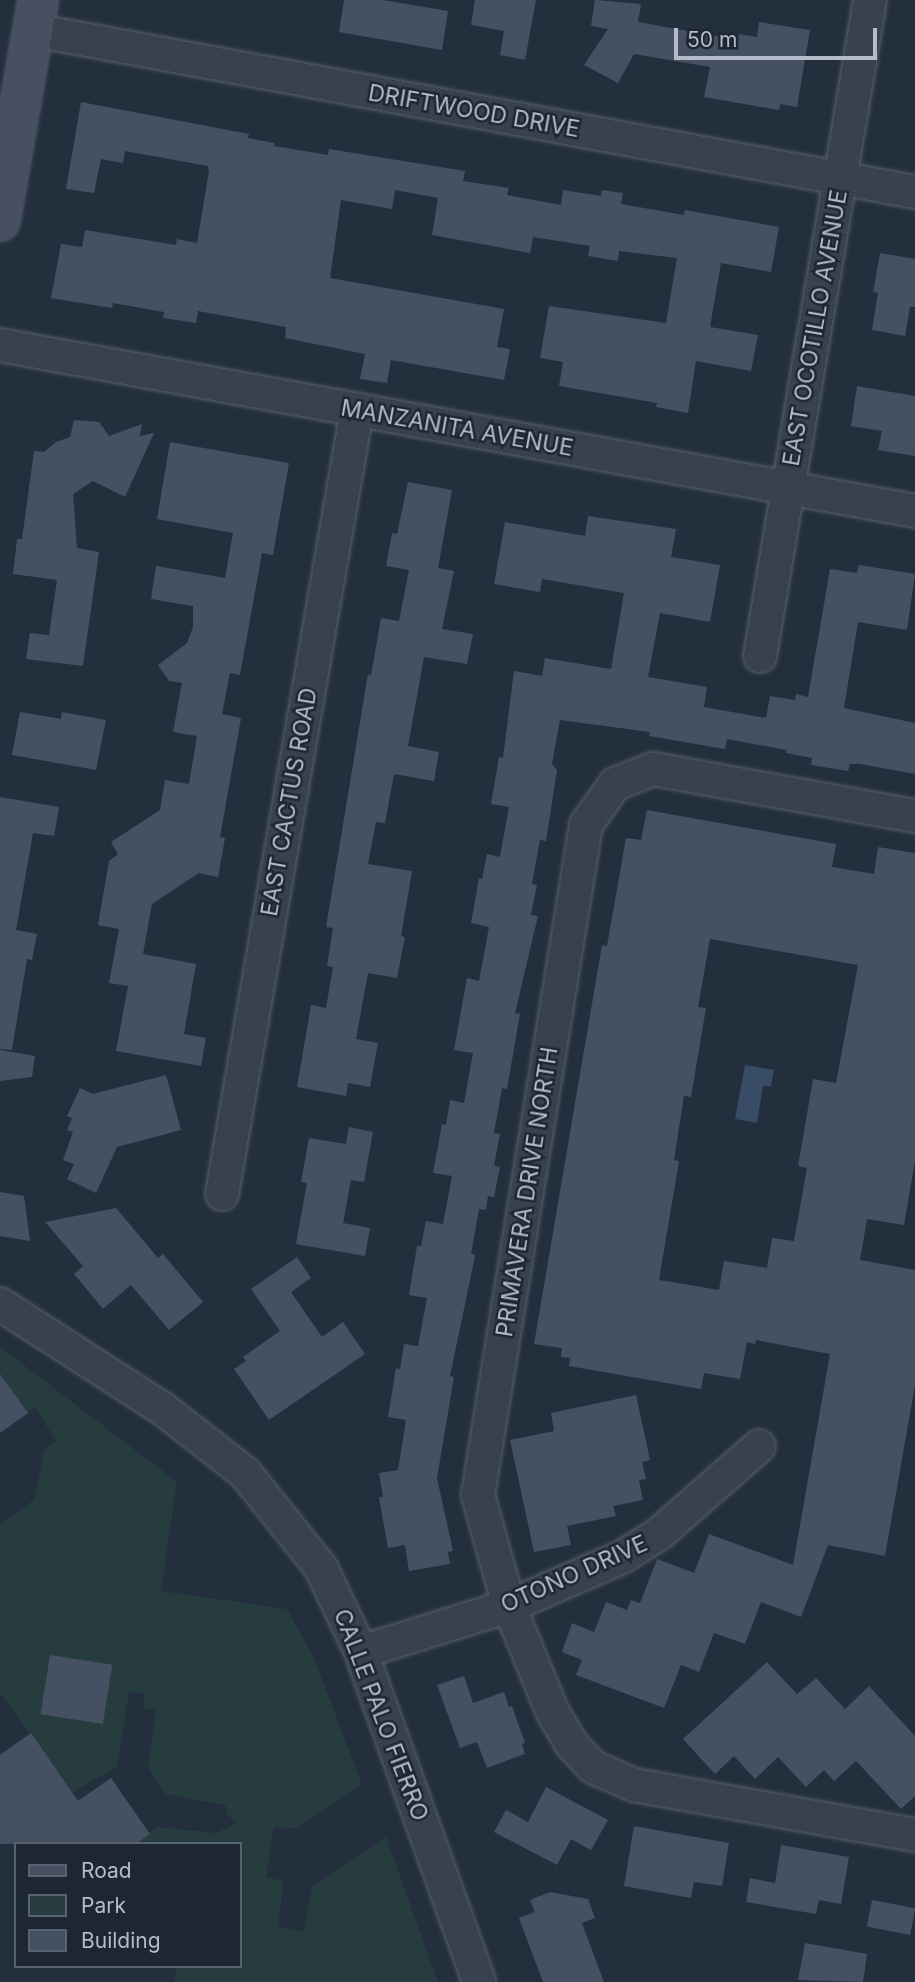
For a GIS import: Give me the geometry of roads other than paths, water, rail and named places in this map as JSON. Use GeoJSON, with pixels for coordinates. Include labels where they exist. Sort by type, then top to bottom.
{"type":"FeatureCollection","features":[{"type":"Feature","properties":{"kind":"street","name":"EAST OCOTILLO AVENUE"},"geometry":{"type":"LineString","coordinates":[[760,656],[870,0]]}},
{"type":"Feature","properties":{"kind":"street","name":"DRIFTWOOD DRIVE"},"geometry":{"type":"LineString","coordinates":[[36,15],[915,192]]}},
{"type":"Feature","properties":{"kind":"street"},"geometry":{"type":"LineString","coordinates":[[0,221],[11,100],[36,15]]}},
{"type":"Feature","properties":{"kind":"street","name":"MANZANITA AVENUE"},"geometry":{"type":"LineString","coordinates":[[0,345],[915,511]]}},
{"type":"Feature","properties":{"kind":"street","name":"EAST CACTUS ROAD"},"geometry":{"type":"LineString","coordinates":[[222,1194],[357,410]]}},
{"type":"Feature","properties":{"kind":"street","name":"PRIMAVERA DRIVE NORTH"},"geometry":{"type":"LineString","coordinates":[[915,816],[653,769],[615,784],[586,825],[478,1495],[509,1606],[553,1713],[572,1745],[593,1767],[634,1785],[915,1835]]}},
{"type":"Feature","properties":{"kind":"street","name":"CALLE PALO FIERRO"},"geometry":{"type":"LineString","coordinates":[[0,1304],[163,1409],[245,1473],[321,1568],[361,1652],[479,1982]]}},
{"type":"Feature","properties":{"kind":"street","name":"OTONO DRIVE"},"geometry":{"type":"LineString","coordinates":[[361,1652],[509,1606],[622,1557],[659,1534],[759,1446]]}},
{"type":"Feature","properties":{"kind":"water"},"geometry":{"type":"Polygon","coordinates":[[[745,1065],[774,1070],[771,1086],[763,1086],[757,1123],[735,1119],[745,1065]]]}}]}
